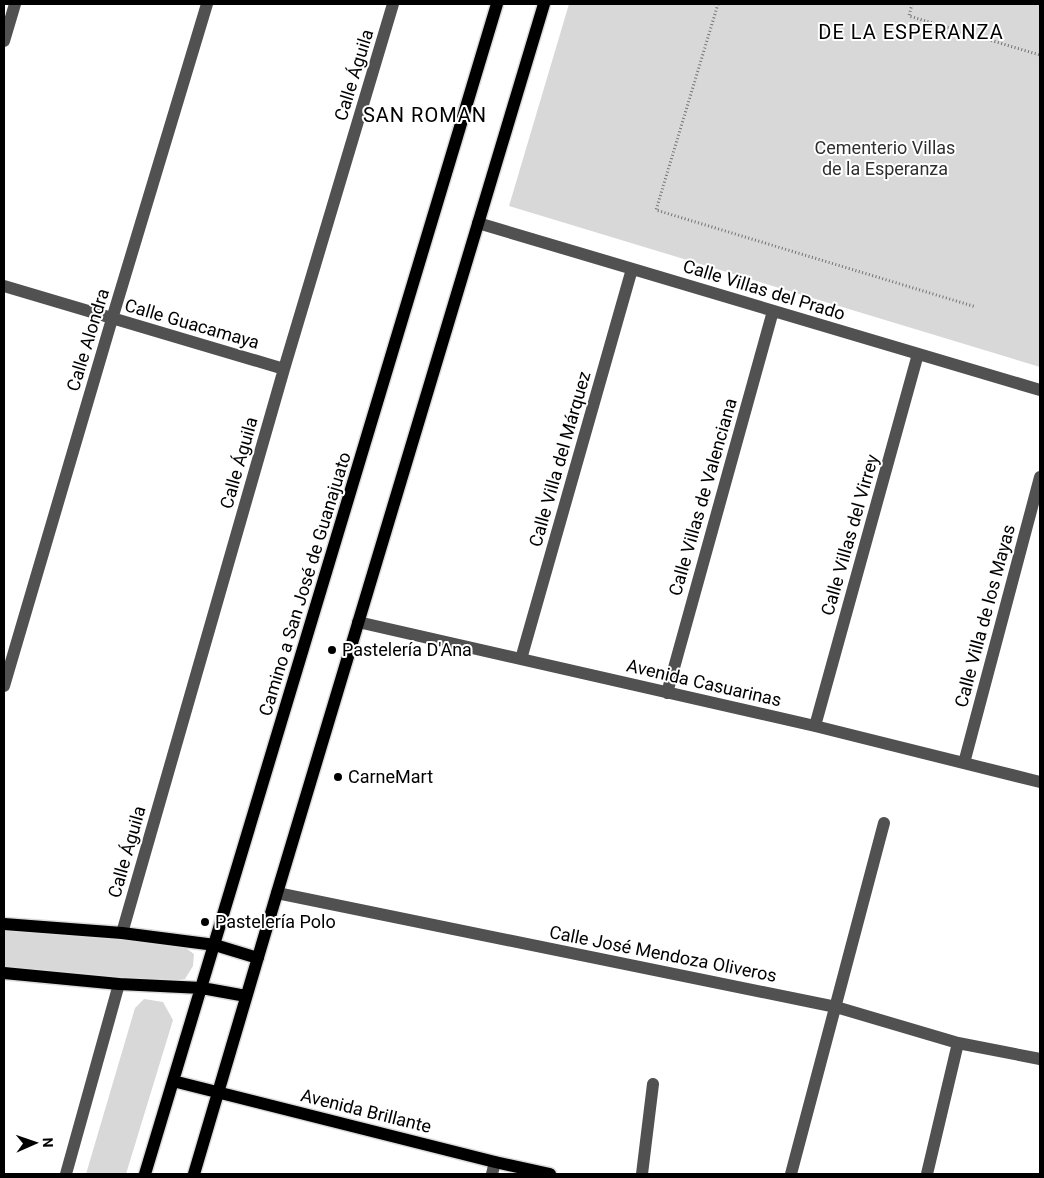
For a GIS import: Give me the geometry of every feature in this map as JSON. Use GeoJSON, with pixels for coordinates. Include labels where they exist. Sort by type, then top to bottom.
{"type":"FeatureCollection","features":[{"type":"Feature","properties":{"kind":"main road","name":"Camino a San José de Guanajuato"},"geometry":{"type":"LineString","coordinates":[[145,1174],[497,4]]}},
{"type":"Feature","properties":{"kind":"main road"},"geometry":{"type":"LineString","coordinates":[[194,1174],[544,4]]}},
{"type":"Feature","properties":{"kind":"main road"},"geometry":{"type":"LineString","coordinates":[[4,924],[122,933],[215,945],[258,958]]}},
{"type":"Feature","properties":{"kind":"main road"},"geometry":{"type":"LineString","coordinates":[[4,973],[119,984],[202,988],[246,996]]}},
{"type":"Feature","properties":{"kind":"main road","name":"Avenida Brillante"},"geometry":{"type":"LineString","coordinates":[[173,1081],[494,1168],[550,1174]]}},
{"type":"Feature","properties":{"kind":"street"},"geometry":{"type":"LineString","coordinates":[[4,41],[15,4]]}},
{"type":"Feature","properties":{"kind":"street","name":"Calle Alondra"},"geometry":{"type":"LineString","coordinates":[[4,686],[207,4]]}},
{"type":"Feature","properties":{"kind":"street","name":"Calle Águila"},"geometry":{"type":"LineString","coordinates":[[122,933],[284,369],[393,4]]}},
{"type":"Feature","properties":{"kind":"street","name":"Calle Villas del Prado"},"geometry":{"type":"LineString","coordinates":[[478,224],[1040,390]]}},
{"type":"Feature","properties":{"kind":"street","name":"Calle Villa del Márquez"},"geometry":{"type":"LineString","coordinates":[[521,659],[632,269]]}},
{"type":"Feature","properties":{"kind":"street","name":"Calle Guacamaya"},"geometry":{"type":"LineString","coordinates":[[4,286],[284,369]]}},
{"type":"Feature","properties":{"kind":"street","name":"Calle Villas de Valenciana"},"geometry":{"type":"LineString","coordinates":[[667,693],[773,311]]}},
{"type":"Feature","properties":{"kind":"street","name":"Calle Villas del Virrey"},"geometry":{"type":"LineString","coordinates":[[815,726],[918,354]]}},
{"type":"Feature","properties":{"kind":"street","name":"Calle Villa de los Mayas"},"geometry":{"type":"LineString","coordinates":[[964,763],[1040,477]]}},
{"type":"Feature","properties":{"kind":"street","name":"Avenida Casuarinas"},"geometry":{"type":"LineString","coordinates":[[358,622],[815,726],[1040,782]]}},
{"type":"Feature","properties":{"kind":"street"},"geometry":{"type":"LineString","coordinates":[[791,1174],[884,823]]}},
{"type":"Feature","properties":{"kind":"street","name":"Calle José Mendoza Oliveros"},"geometry":{"type":"LineString","coordinates":[[277,893],[836,1007],[958,1043],[1040,1059]]}},
{"type":"Feature","properties":{"kind":"street"},"geometry":{"type":"LineString","coordinates":[[66,1174],[119,984]]}},
{"type":"Feature","properties":{"kind":"street"},"geometry":{"type":"LineString","coordinates":[[927,1174],[958,1043]]}},
{"type":"Feature","properties":{"kind":"street"},"geometry":{"type":"LineString","coordinates":[[642,1174],[653,1084]]}},
{"type":"Feature","properties":{"kind":"path"},"geometry":{"type":"LineString","coordinates":[[718,4],[656,210],[976,307]]}},
{"type":"Feature","properties":{"kind":"path"},"geometry":{"type":"LineString","coordinates":[[912,4],[908,16],[1040,55]]}},
{"type":"Feature","properties":{"kind":"green space","name":"Cementerio Villas de la Esperanza"},"geometry":{"type":"Polygon","coordinates":[[[569,4],[1040,4],[1040,367],[509,206],[569,4]]]}},
{"type":"Feature","properties":{"kind":"green space"},"geometry":{"type":"Polygon","coordinates":[[[4,930],[180,944],[194,954],[193,966],[185,979],[163,982],[4,967],[4,930]]]}},
{"type":"Feature","properties":{"kind":"green space"},"geometry":{"type":"Polygon","coordinates":[[[144,999],[163,1002],[173,1020],[126,1174],[86,1174],[135,1008],[144,999]]]}},
{"type":"Feature","properties":{"kind":"place","name":"Pastelería D'Ana"},"geometry":{"type":"Point","coordinates":[332,650]}},
{"type":"Feature","properties":{"kind":"place","name":"CarneMart"},"geometry":{"type":"Point","coordinates":[338,777]}},
{"type":"Feature","properties":{"kind":"place","name":"Pastelería Polo"},"geometry":{"type":"Point","coordinates":[205,922]}},
{"type":"Feature","properties":{"kind":"district","name":"DE LA ESPERANZA"},"geometry":{"type":"Point","coordinates":[911,32]}},
{"type":"Feature","properties":{"kind":"district","name":"SAN ROMAN"},"geometry":{"type":"Point","coordinates":[425,115]}}]}
